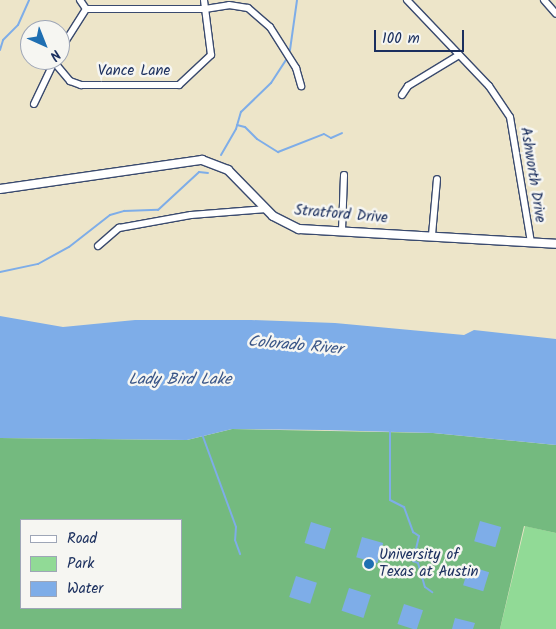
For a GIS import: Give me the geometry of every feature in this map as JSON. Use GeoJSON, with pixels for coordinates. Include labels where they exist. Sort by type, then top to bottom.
{"type":"FeatureCollection","features":[{"type":"Feature","properties":{"kind":"street"},"geometry":{"type":"LineString","coordinates":[[80,0],[86,9]]}},
{"type":"Feature","properties":{"kind":"street"},"geometry":{"type":"LineString","coordinates":[[204,0],[205,9]]}},
{"type":"Feature","properties":{"kind":"street","name":"Ashworth Drive"},"geometry":{"type":"LineString","coordinates":[[407,0],[489,86],[510,117],[530,242]]}},
{"type":"Feature","properties":{"kind":"street"},"geometry":{"type":"LineString","coordinates":[[544,0],[556,14]]}},
{"type":"Feature","properties":{"kind":"street"},"geometry":{"type":"LineString","coordinates":[[86,9],[205,9],[229,5],[248,8],[260,16],[296,68],[301,86]]}},
{"type":"Feature","properties":{"kind":"street"},"geometry":{"type":"LineString","coordinates":[[70,34],[86,9]]}},
{"type":"Feature","properties":{"kind":"street","name":"Vance Lane"},"geometry":{"type":"LineString","coordinates":[[61,70],[70,81],[81,85],[169,86],[187,80],[211,55],[205,9]]}},
{"type":"Feature","properties":{"kind":"street"},"geometry":{"type":"LineString","coordinates":[[402,95],[408,86],[459,55]]}},
{"type":"Feature","properties":{"kind":"street"},"geometry":{"type":"LineString","coordinates":[[34,104],[50,70]]}},
{"type":"Feature","properties":{"kind":"street","name":"Stratford Drive"},"geometry":{"type":"LineString","coordinates":[[0,189],[194,160],[211,162],[228,170],[267,209],[289,226],[556,244]]}},
{"type":"Feature","properties":{"kind":"street"},"geometry":{"type":"LineString","coordinates":[[342,230],[344,175]]}},
{"type":"Feature","properties":{"kind":"street"},"geometry":{"type":"LineString","coordinates":[[432,235],[437,179]]}},
{"type":"Feature","properties":{"kind":"street"},"geometry":{"type":"LineString","coordinates":[[98,246],[118,228],[191,215],[267,209]]}},
{"type":"Feature","properties":{"kind":"green space","name":"University of Texas at Austin"},"geometry":{"type":"Polygon","coordinates":[[[232,429],[433,433],[556,445],[556,533],[524,526],[500,629],[0,629],[0,438],[187,440],[232,429]]]}},
{"type":"Feature","properties":{"kind":"green space"},"geometry":{"type":"Polygon","coordinates":[[[525,526],[556,533],[556,629],[500,629],[525,526]]]}},
{"type":"Feature","properties":{"kind":"water","name":"Lady Bird Lake"},"geometry":{"type":"Polygon","coordinates":[[[0,316],[63,327],[135,320],[251,320],[335,323],[464,335],[474,330],[556,339],[556,445],[433,433],[324,430],[232,429],[187,440],[0,438],[0,316]]]}},
{"type":"Feature","properties":{"kind":"water"},"geometry":{"type":"Polygon","coordinates":[[[480,521],[501,527],[495,547],[474,541],[480,521]]]}},
{"type":"Feature","properties":{"kind":"water"},"geometry":{"type":"Polygon","coordinates":[[[311,522],[331,528],[325,549],[305,543],[311,522]]]}},
{"type":"Feature","properties":{"kind":"water"},"geometry":{"type":"Polygon","coordinates":[[[362,537],[383,543],[377,563],[356,557],[362,537]]]}},
{"type":"Feature","properties":{"kind":"water"},"geometry":{"type":"Polygon","coordinates":[[[469,566],[489,572],[483,591],[463,585],[469,566]]]}},
{"type":"Feature","properties":{"kind":"water"},"geometry":{"type":"Polygon","coordinates":[[[296,576],[317,583],[310,604],[289,597],[296,576]]]}},
{"type":"Feature","properties":{"kind":"water"},"geometry":{"type":"Polygon","coordinates":[[[349,588],[371,595],[363,618],[342,611],[349,588]]]}},
{"type":"Feature","properties":{"kind":"water"},"geometry":{"type":"Polygon","coordinates":[[[404,604],[423,610],[417,629],[398,624],[404,604]]]}},
{"type":"Feature","properties":{"kind":"water"},"geometry":{"type":"Polygon","coordinates":[[[455,618],[475,623],[473,629],[452,629],[455,618]]]}},
{"type":"Feature","properties":{"kind":"waterway"},"geometry":{"type":"LineString","coordinates":[[0,50],[3,40],[18,25],[29,0]]}},
{"type":"Feature","properties":{"kind":"waterway"},"geometry":{"type":"LineString","coordinates":[[290,50],[297,0]]}},
{"type":"Feature","properties":{"kind":"waterway"},"geometry":{"type":"LineString","coordinates":[[221,155],[236,129],[241,112],[271,83],[286,60]]}},
{"type":"Feature","properties":{"kind":"waterway"},"geometry":{"type":"LineString","coordinates":[[237,125],[245,127],[257,139],[278,152],[324,134],[331,138],[342,133]]}},
{"type":"Feature","properties":{"kind":"waterway"},"geometry":{"type":"LineString","coordinates":[[0,272],[38,264],[69,247],[110,215],[124,211],[158,210],[199,172],[208,173]]}},
{"type":"Feature","properties":{"kind":"waterway"},"geometry":{"type":"LineString","coordinates":[[390,430],[390,500],[404,507],[413,532],[419,536],[413,561],[418,563],[425,587],[432,592]]}},
{"type":"Feature","properties":{"kind":"waterway"},"geometry":{"type":"LineString","coordinates":[[202,434],[236,527],[235,540],[240,554]]}},
{"type":"Feature","properties":{"kind":"place","name":"University of Texas at Austin"},"geometry":{"type":"Point","coordinates":[369,564]}},
{"type":"Feature","properties":{"kind":"water label","name":"Colorado River"},"geometry":{"type":"Point","coordinates":[295,346]}}]}
